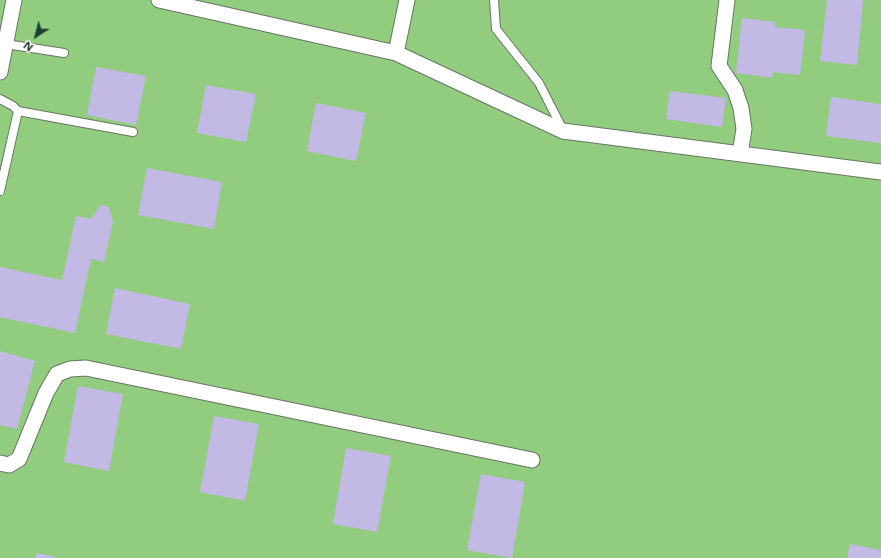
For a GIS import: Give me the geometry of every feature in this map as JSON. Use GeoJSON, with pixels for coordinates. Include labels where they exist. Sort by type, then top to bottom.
{"type":"FeatureCollection","features":[{"type":"Feature","properties":{"kind":"street"},"geometry":{"type":"LineString","coordinates":[[0,72],[14,0]]}},
{"type":"Feature","properties":{"kind":"street"},"geometry":{"type":"LineString","coordinates":[[159,0],[396,53],[563,131],[881,172]]}},
{"type":"Feature","properties":{"kind":"street"},"geometry":{"type":"LineString","coordinates":[[396,53],[407,0]]}},
{"type":"Feature","properties":{"kind":"street"},"geometry":{"type":"LineString","coordinates":[[727,0],[719,66],[735,90],[741,108],[744,129],[740,154]]}},
{"type":"Feature","properties":{"kind":"street"},"geometry":{"type":"LineString","coordinates":[[0,463],[9,465],[19,459],[46,393],[57,374],[70,369],[86,368],[532,460]]}},
{"type":"Feature","properties":{"kind":"lane"},"geometry":{"type":"LineString","coordinates":[[494,0],[496,29],[539,83],[563,131]]}},
{"type":"Feature","properties":{"kind":"lane"},"geometry":{"type":"LineString","coordinates":[[6,44],[64,53]]}},
{"type":"Feature","properties":{"kind":"lane"},"geometry":{"type":"LineString","coordinates":[[0,99],[13,106],[18,111],[133,132]]}},
{"type":"Feature","properties":{"kind":"lane"},"geometry":{"type":"LineString","coordinates":[[0,192],[18,111]]}},
{"type":"Feature","properties":{"kind":"green space"},"geometry":{"type":"Polygon","coordinates":[[[0,0],[881,0],[881,558],[0,558],[0,0]]]}},
{"type":"Feature","properties":{"kind":"building"},"geometry":{"type":"Polygon","coordinates":[[[827,0],[863,0],[857,65],[820,61],[827,0]]]}},
{"type":"Feature","properties":{"kind":"building"},"geometry":{"type":"Polygon","coordinates":[[[742,18],[775,22],[775,27],[805,30],[800,75],[773,72],[772,78],[736,73],[742,18]]]}},
{"type":"Feature","properties":{"kind":"building"},"geometry":{"type":"Polygon","coordinates":[[[96,67],[146,76],[136,125],[87,115],[96,67]]]}},
{"type":"Feature","properties":{"kind":"building"},"geometry":{"type":"Polygon","coordinates":[[[206,85],[256,94],[246,142],[197,133],[206,85]]]}},
{"type":"Feature","properties":{"kind":"building"},"geometry":{"type":"Polygon","coordinates":[[[670,91],[726,98],[722,127],[666,119],[670,91]]]}},
{"type":"Feature","properties":{"kind":"building"},"geometry":{"type":"Polygon","coordinates":[[[831,97],[881,104],[881,143],[826,136],[831,97]]]}},
{"type":"Feature","properties":{"kind":"building"},"geometry":{"type":"Polygon","coordinates":[[[316,103],[366,113],[356,161],[307,151],[316,103]]]}},
{"type":"Feature","properties":{"kind":"building"},"geometry":{"type":"Polygon","coordinates":[[[147,168],[222,182],[214,229],[138,215],[147,168]]]}},
{"type":"Feature","properties":{"kind":"building"},"geometry":{"type":"Polygon","coordinates":[[[101,205],[109,207],[113,222],[104,262],[91,259],[75,333],[0,317],[0,267],[62,280],[76,216],[91,219],[101,205]]]}},
{"type":"Feature","properties":{"kind":"building"},"geometry":{"type":"Polygon","coordinates":[[[115,288],[190,304],[181,349],[106,334],[115,288]]]}},
{"type":"Feature","properties":{"kind":"building"},"geometry":{"type":"Polygon","coordinates":[[[0,351],[35,361],[17,429],[0,425],[0,351]]]}},
{"type":"Feature","properties":{"kind":"building"},"geometry":{"type":"Polygon","coordinates":[[[78,386],[123,394],[109,471],[64,462],[78,386]]]}},
{"type":"Feature","properties":{"kind":"building"},"geometry":{"type":"Polygon","coordinates":[[[214,416],[259,424],[245,501],[200,492],[214,416]]]}},
{"type":"Feature","properties":{"kind":"building"},"geometry":{"type":"Polygon","coordinates":[[[346,448],[391,456],[377,532],[333,524],[346,448]]]}},
{"type":"Feature","properties":{"kind":"building"},"geometry":{"type":"Polygon","coordinates":[[[481,474],[525,482],[512,558],[467,550],[481,474]]]}},
{"type":"Feature","properties":{"kind":"building"},"geometry":{"type":"Polygon","coordinates":[[[850,544],[881,550],[881,558],[847,558],[850,544]]]}},
{"type":"Feature","properties":{"kind":"building"},"geometry":{"type":"Polygon","coordinates":[[[37,553],[56,557],[56,558],[35,558],[37,553]]]}}]}
